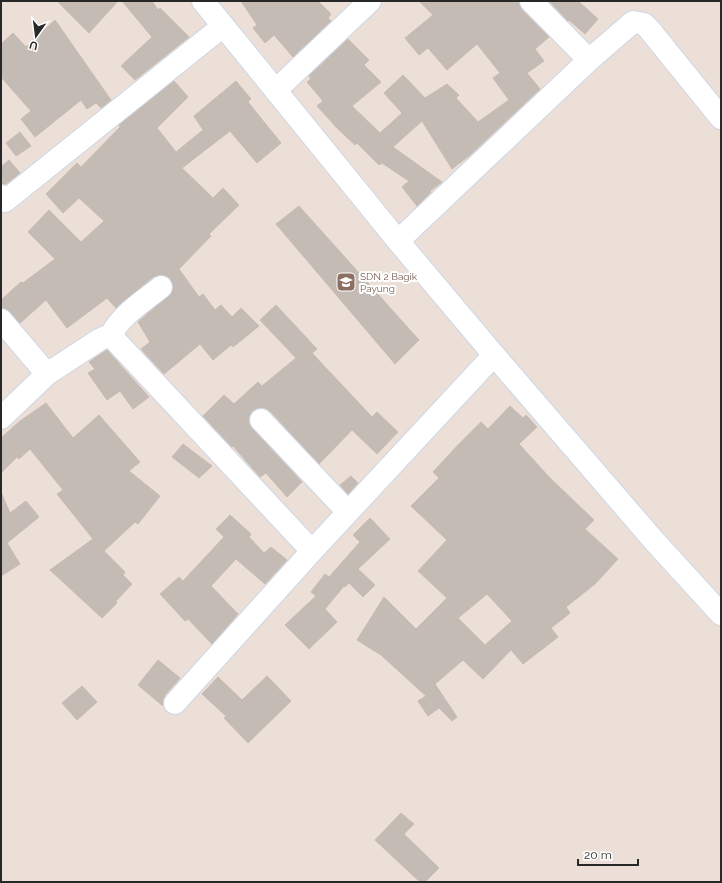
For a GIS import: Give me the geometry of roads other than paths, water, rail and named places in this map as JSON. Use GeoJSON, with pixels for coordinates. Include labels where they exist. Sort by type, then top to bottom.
{"type":"FeatureCollection","features":[{"type":"Feature","properties":{"kind":"street"},"geometry":{"type":"LineString","coordinates":[[203,1],[398,241],[494,355],[656,544],[721,614]]}},
{"type":"Feature","properties":{"kind":"street"},"geometry":{"type":"LineString","coordinates":[[276,90],[370,1]]}},
{"type":"Feature","properties":{"kind":"street"},"geometry":{"type":"LineString","coordinates":[[531,1],[589,60]]}},
{"type":"Feature","properties":{"kind":"street"},"geometry":{"type":"LineString","coordinates":[[398,241],[589,60],[633,22],[638,22],[649,29],[721,118]]}},
{"type":"Feature","properties":{"kind":"street"},"geometry":{"type":"LineString","coordinates":[[2,201],[223,26]]}},
{"type":"Feature","properties":{"kind":"street"},"geometry":{"type":"LineString","coordinates":[[110,337],[122,319],[161,287]]}},
{"type":"Feature","properties":{"kind":"street"},"geometry":{"type":"LineString","coordinates":[[1,320],[47,374]]}},
{"type":"Feature","properties":{"kind":"street"},"geometry":{"type":"LineString","coordinates":[[1,418],[47,374],[99,340],[110,337],[117,341],[312,551]]}},
{"type":"Feature","properties":{"kind":"street"},"geometry":{"type":"LineString","coordinates":[[175,703],[312,551],[494,355]]}},
{"type":"Feature","properties":{"kind":"street"},"geometry":{"type":"LineString","coordinates":[[261,420],[348,512]]}},
{"type":"Feature","properties":{"kind":"place","name":"SDN 2 Bagik Payung"},"geometry":{"type":"Point","coordinates":[346,282]}}]}
